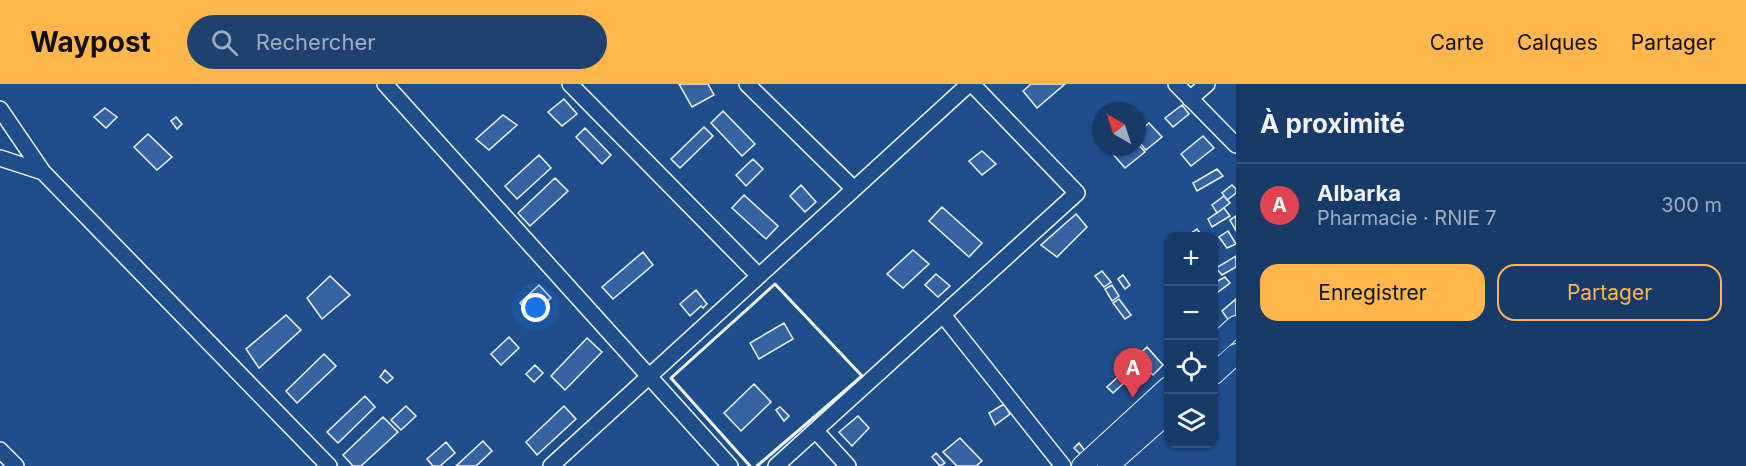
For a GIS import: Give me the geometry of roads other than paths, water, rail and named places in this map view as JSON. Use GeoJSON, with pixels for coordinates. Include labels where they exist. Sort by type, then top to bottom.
{"type":"FeatureCollection","features":[{"type":"Feature","properties":{"kind":"main road"},"geometry":{"type":"LineString","coordinates":[[1218,342],[1236,326]]}},
{"type":"Feature","properties":{"kind":"main road"},"geometry":{"type":"LineString","coordinates":[[1218,370],[1236,354]]}},
{"type":"Feature","properties":{"kind":"main road"},"geometry":{"type":"LineString","coordinates":[[1082,466],[1164,391]]}},
{"type":"Feature","properties":{"kind":"main road"},"geometry":{"type":"LineString","coordinates":[[1108,466],[1164,417]]}},
{"type":"Feature","properties":{"kind":"street"},"geometry":{"type":"LineString","coordinates":[[385,84],[730,466]]}},
{"type":"Feature","properties":{"kind":"street"},"geometry":{"type":"LineString","coordinates":[[747,84],[854,189]]}},
{"type":"Feature","properties":{"kind":"street"},"geometry":{"type":"LineString","coordinates":[[551,466],[970,84],[1077,193],[777,466]]}},
{"type":"Feature","properties":{"kind":"street"},"geometry":{"type":"LineString","coordinates":[[1176,84],[1236,145]]}},
{"type":"Feature","properties":{"kind":"street"},"geometry":{"type":"LineString","coordinates":[[1190,99],[1207,84]]}},
{"type":"Feature","properties":{"kind":"street"},"geometry":{"type":"LineString","coordinates":[[573,85],[759,276]]}},
{"type":"Feature","properties":{"kind":"street"},"geometry":{"type":"LineString","coordinates":[[0,109],[44,172],[329,466]]}},
{"type":"Feature","properties":{"kind":"street"},"geometry":{"type":"LineString","coordinates":[[0,158],[44,172]]}},
{"type":"Feature","properties":{"kind":"street"},"geometry":{"type":"LineString","coordinates":[[943,315],[1063,466]]}},
{"type":"Feature","properties":{"kind":"street"},"geometry":{"type":"LineString","coordinates":[[816,431],[848,466]]}},
{"type":"Feature","properties":{"kind":"street"},"geometry":{"type":"LineString","coordinates":[[0,450],[16,466]]}},
{"type":"Feature","properties":{"kind":"place","name":"Albarka"},"geometry":{"type":"Point","coordinates":[1133,398]}}]}
